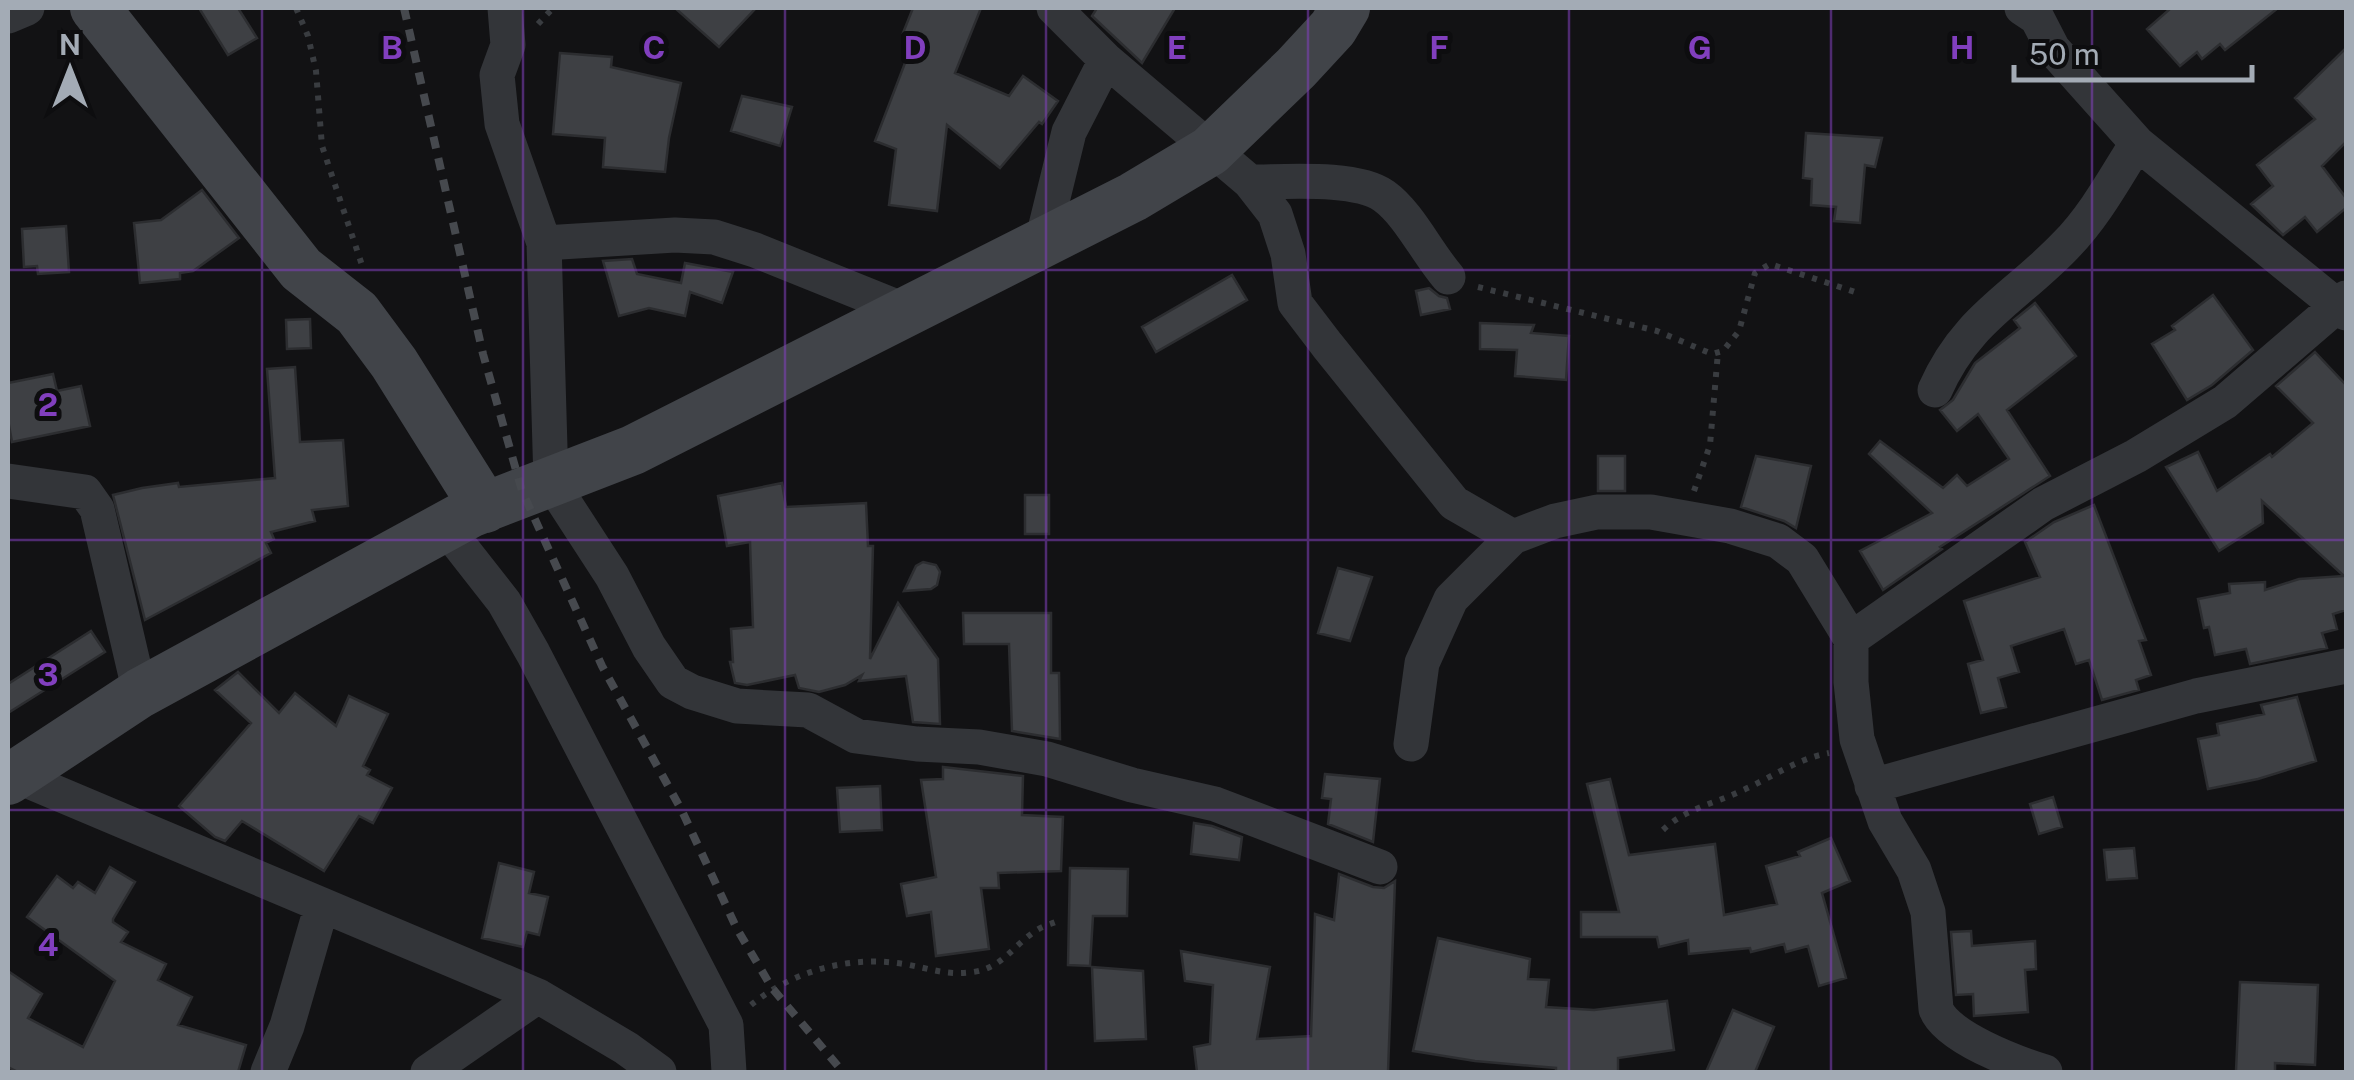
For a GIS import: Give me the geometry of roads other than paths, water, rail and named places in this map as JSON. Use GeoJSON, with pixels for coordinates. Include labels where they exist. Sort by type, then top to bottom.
{"type":"FeatureCollection","features":[{"type":"Feature","properties":{"kind":"main road"},"geometry":{"type":"LineString","coordinates":[[95,8],[301,269],[357,313],[394,363],[466,518]]}},
{"type":"Feature","properties":{"kind":"main road"},"geometry":{"type":"LineString","coordinates":[[10,778],[140,693],[466,518],[633,450],[1133,197],[1210,150],[1296,68],[1333,28],[1344,8]]}},
{"type":"Feature","properties":{"kind":"street"},"geometry":{"type":"LineString","coordinates":[[8,16],[26,8]]}},
{"type":"Feature","properties":{"kind":"street"},"geometry":{"type":"LineString","coordinates":[[505,8],[508,45],[497,75],[502,124],[544,243],[551,482],[612,576],[673,682],[737,706],[808,710],[856,736],[917,744],[979,746],[1046,759],[1132,785],[1216,804],[1380,866]]}},
{"type":"Feature","properties":{"kind":"street"},"geometry":{"type":"LineString","coordinates":[[1054,8],[1106,60],[1250,182],[1275,214],[1288,254],[1296,303],[1316,331],[1454,503],[1513,537]]}},
{"type":"Feature","properties":{"kind":"street"},"geometry":{"type":"LineString","coordinates":[[1851,639],[2042,504],[2136,456],[2225,402],[2343,305],[2137,143],[2053,49],[2037,18],[2022,8]]}},
{"type":"Feature","properties":{"kind":"street"},"geometry":{"type":"LineString","coordinates":[[1042,242],[1069,132],[1106,60]]}},
{"type":"Feature","properties":{"kind":"street"},"geometry":{"type":"LineString","coordinates":[[1934,390],[1948,359],[1978,322],[2068,244],[2102,200],[2137,143]]}},
{"type":"Feature","properties":{"kind":"street"},"geometry":{"type":"LineString","coordinates":[[1250,182],[1354,186],[1382,195],[1408,222],[1448,277]]}},
{"type":"Feature","properties":{"kind":"street"},"geometry":{"type":"LineString","coordinates":[[544,243],[676,235],[714,238],[755,250],[909,312]]}},
{"type":"Feature","properties":{"kind":"street"},"geometry":{"type":"LineString","coordinates":[[8,481],[85,492],[97,508],[140,693]]}},
{"type":"Feature","properties":{"kind":"street"},"geometry":{"type":"LineString","coordinates":[[1411,744],[1422,664],[1451,598],[1513,537],[1555,521],[1597,512],[1651,512],[1690,517],[1778,541],[1802,559],[1851,639],[1851,682],[1859,747],[1885,821],[1914,870],[1928,912],[1940,1020],[1961,1037],[2035,1071]]}},
{"type":"Feature","properties":{"kind":"street"},"geometry":{"type":"LineString","coordinates":[[466,518],[504,602],[726,1024],[729,1072]]}},
{"type":"Feature","properties":{"kind":"street"},"geometry":{"type":"LineString","coordinates":[[1872,786],[2196,696],[2346,666]]}},
{"type":"Feature","properties":{"kind":"street"},"geometry":{"type":"LineString","coordinates":[[10,778],[538,996],[659,1072]]}},
{"type":"Feature","properties":{"kind":"street"},"geometry":{"type":"LineString","coordinates":[[268,1072],[287,1026],[322,905]]}},
{"type":"Feature","properties":{"kind":"street"},"geometry":{"type":"LineString","coordinates":[[428,1072],[538,996]]}},
{"type":"Feature","properties":{"kind":"railway"},"geometry":{"type":"LineString","coordinates":[[404,8],[483,354],[522,491],[602,666],[682,811],[737,929],[772,988],[843,1072]]}}]}
